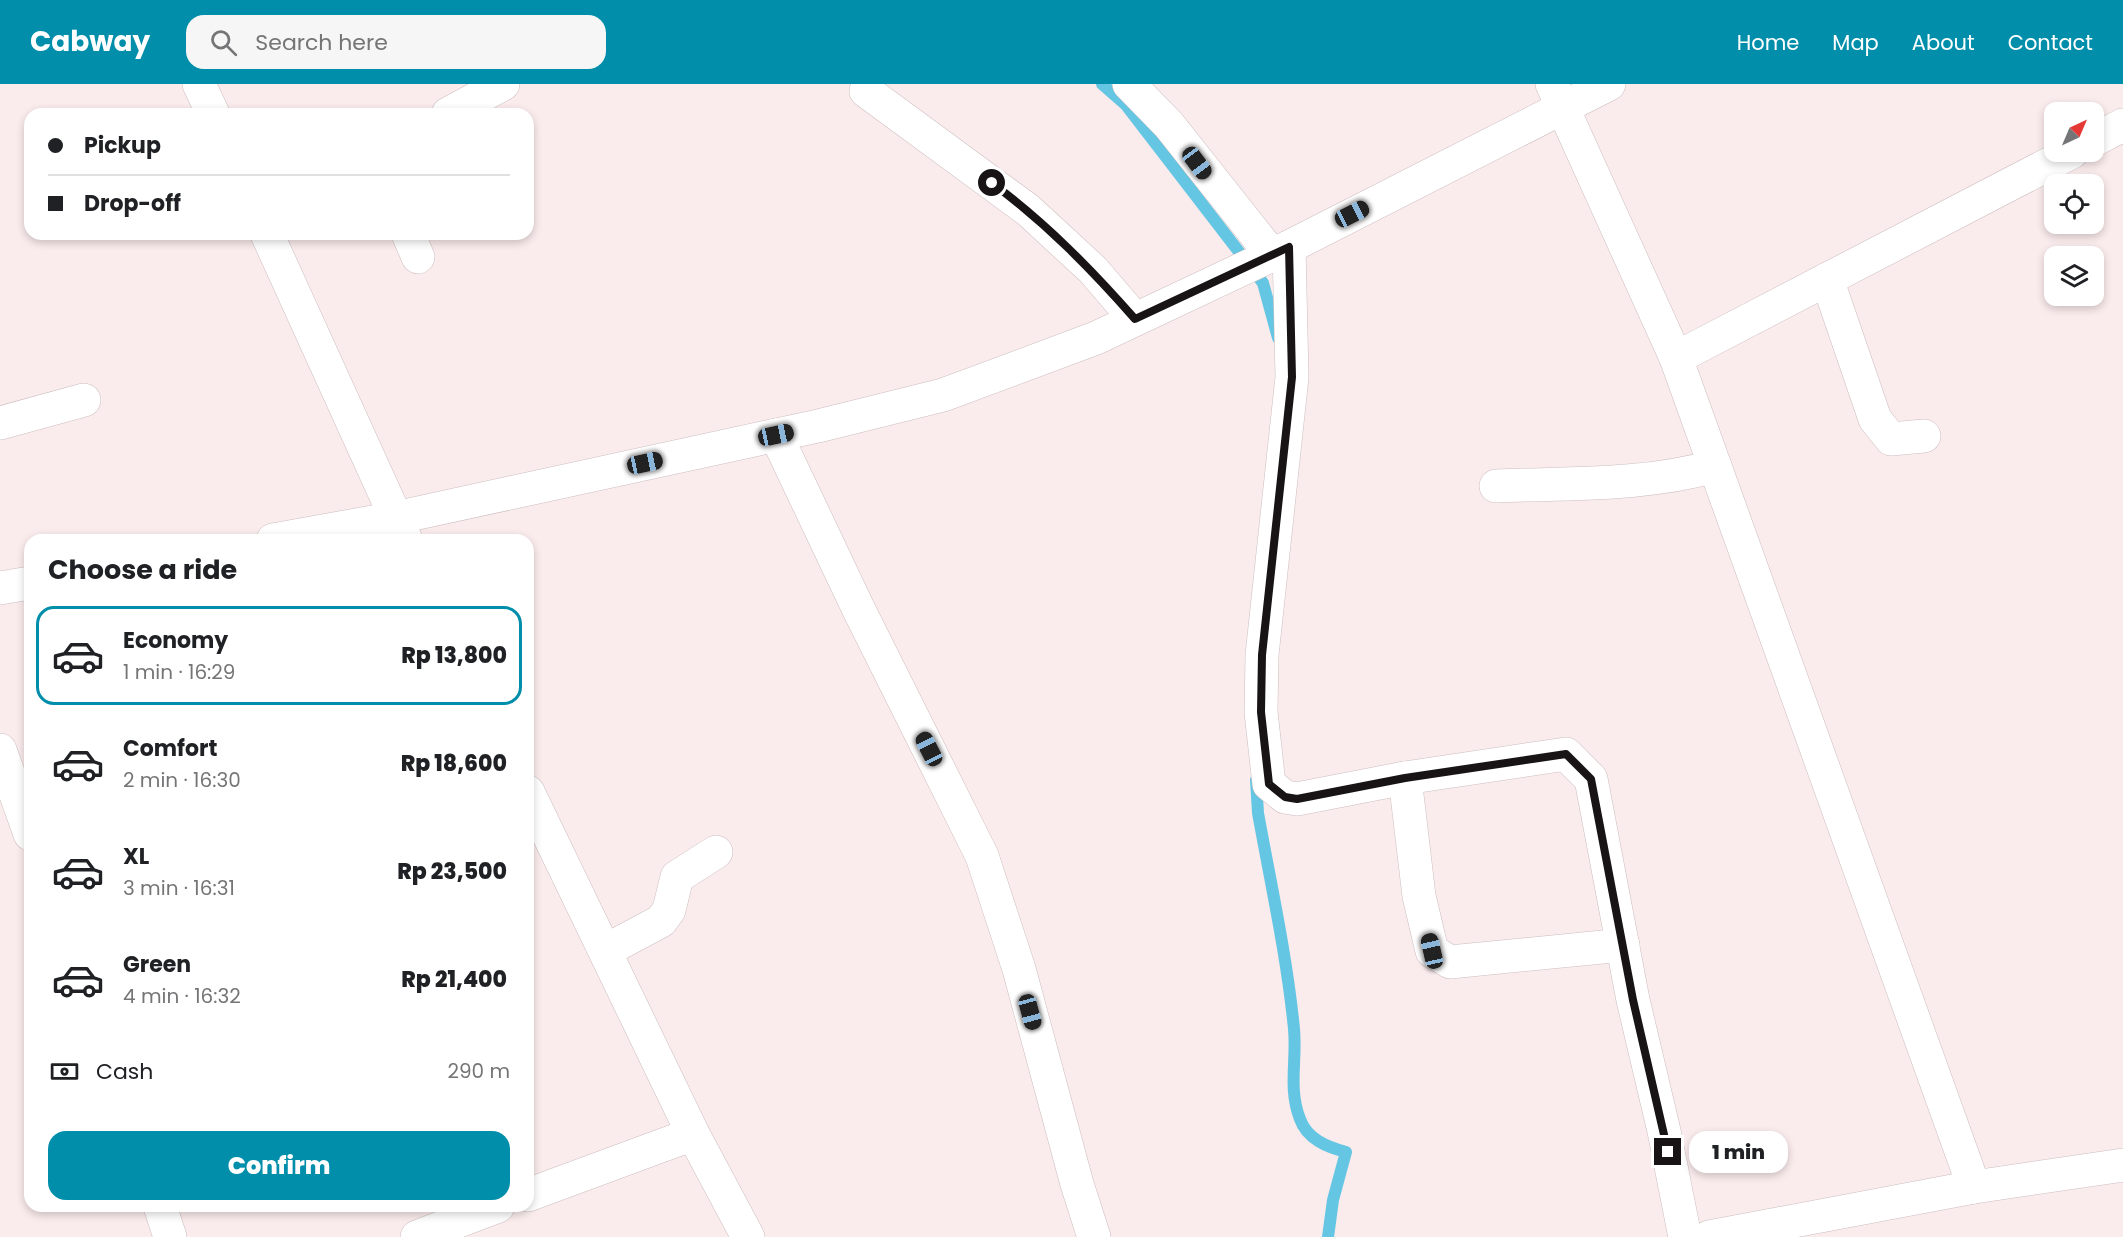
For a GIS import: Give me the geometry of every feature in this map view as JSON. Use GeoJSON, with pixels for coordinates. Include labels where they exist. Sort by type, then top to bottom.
{"type":"FeatureCollection","features":[{"type":"Feature","properties":{"kind":"street"},"geometry":{"type":"LineString","coordinates":[[199,84],[210,108]]}},
{"type":"Feature","properties":{"kind":"street"},"geometry":{"type":"LineString","coordinates":[[459,108],[503,84]]}},
{"type":"Feature","properties":{"kind":"street"},"geometry":{"type":"LineString","coordinates":[[1129,84],[1169,125],[1263,259],[1292,377],[1262,655],[1261,712],[1269,784],[1285,797],[1297,799],[1405,778],[1566,754],[1591,779],[1684,1237]]}},
{"type":"Feature","properties":{"kind":"street"},"geometry":{"type":"LineString","coordinates":[[343,534],[401,529],[943,395],[1096,338],[1263,259],[1558,95],[1609,84]]}},
{"type":"Feature","properties":{"kind":"street"},"geometry":{"type":"LineString","coordinates":[[866,91],[1028,210],[1093,270],[1135,319]]}},
{"type":"Feature","properties":{"kind":"street"},"geometry":{"type":"LineString","coordinates":[[1558,95],[1676,358],[1974,1187]]}},
{"type":"Feature","properties":{"kind":"street"},"geometry":{"type":"LineString","coordinates":[[2104,135],[2123,125]]}},
{"type":"Feature","properties":{"kind":"street"},"geometry":{"type":"LineString","coordinates":[[1676,358],[2053,162]]}},
{"type":"Feature","properties":{"kind":"street"},"geometry":{"type":"LineString","coordinates":[[270,240],[401,529]]}},
{"type":"Feature","properties":{"kind":"street"},"geometry":{"type":"LineString","coordinates":[[1827,279],[1875,419],[1891,439],[1924,436]]}},
{"type":"Feature","properties":{"kind":"street"},"geometry":{"type":"LineString","coordinates":[[0,423],[84,400]]}},
{"type":"Feature","properties":{"kind":"street"},"geometry":{"type":"LineString","coordinates":[[776,435],[858,608],[982,856],[1018,969],[1077,1184],[1094,1237]]}},
{"type":"Feature","properties":{"kind":"street"},"geometry":{"type":"LineString","coordinates":[[1496,486],[1618,482],[1689,474],[1715,466]]}},
{"type":"Feature","properties":{"kind":"street"},"geometry":{"type":"LineString","coordinates":[[0,588],[24,584]]}},
{"type":"Feature","properties":{"kind":"street"},"geometry":{"type":"LineString","coordinates":[[0,750],[24,817]]}},
{"type":"Feature","properties":{"kind":"street"},"geometry":{"type":"LineString","coordinates":[[1405,778],[1419,896],[1432,951],[1450,962],[1623,945]]}},
{"type":"Feature","properties":{"kind":"street"},"geometry":{"type":"LineString","coordinates":[[534,808],[693,1134],[748,1237]]}},
{"type":"Feature","properties":{"kind":"street"},"geometry":{"type":"LineString","coordinates":[[605,951],[661,921],[669,910],[677,877],[716,852]]}},
{"type":"Feature","properties":{"kind":"street"},"geometry":{"type":"LineString","coordinates":[[534,1192],[693,1134]]}},
{"type":"Feature","properties":{"kind":"street"},"geometry":{"type":"LineString","coordinates":[[1709,1237],[1974,1187],[2123,1164]]}},
{"type":"Feature","properties":{"kind":"street"},"geometry":{"type":"LineString","coordinates":[[162,1212],[170,1237]]}},
{"type":"Feature","properties":{"kind":"street"},"geometry":{"type":"LineString","coordinates":[[417,1237],[482,1212]]}},
{"type":"Feature","properties":{"kind":"waterway"},"geometry":{"type":"LineString","coordinates":[[1102,84],[1126,105],[1263,283],[1278,338]]}},
{"type":"Feature","properties":{"kind":"waterway"},"geometry":{"type":"LineString","coordinates":[[1256,780],[1258,813],[1291,1002],[1295,1041],[1294,1097],[1296,1108],[1307,1132],[1325,1145],[1346,1152],[1333,1200],[1328,1237]]}},
{"type":"Feature","properties":{"kind":"route"},"geometry":{"type":"LineString","coordinates":[[992,183],[1028,210],[1069,246],[1135,319],[1289,247],[1292,377],[1262,655],[1261,712],[1269,784],[1285,797],[1297,799],[1405,778],[1509,765],[1566,754],[1591,779],[1633,1000],[1668,1152]]}}]}
